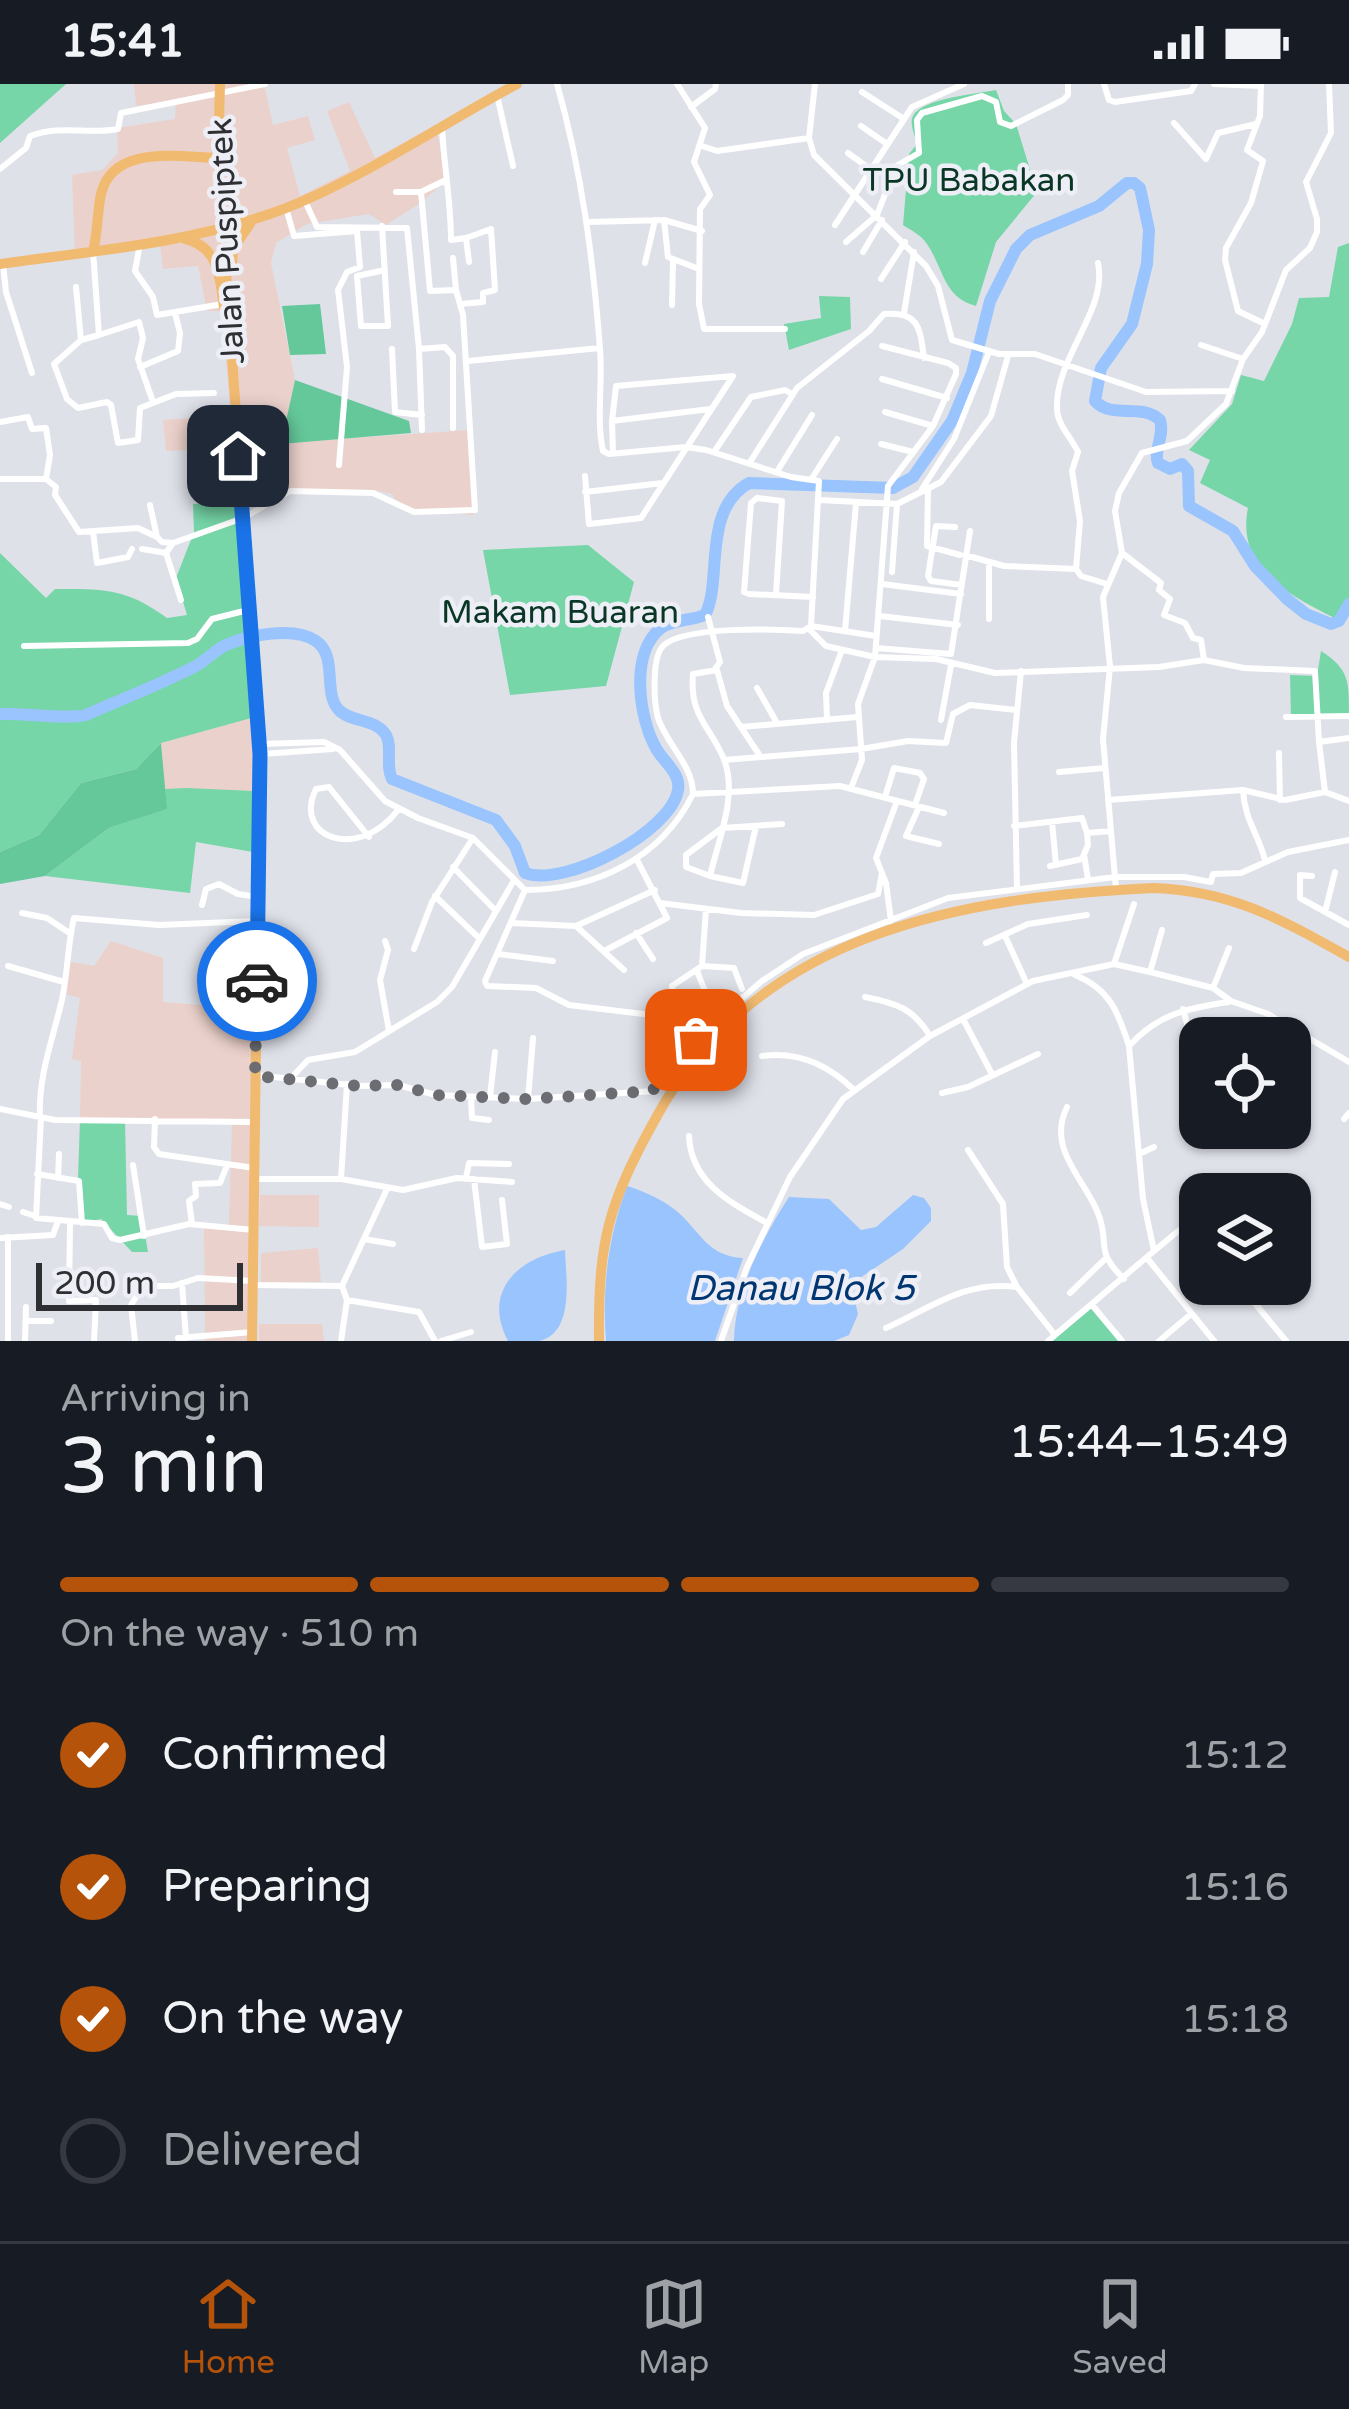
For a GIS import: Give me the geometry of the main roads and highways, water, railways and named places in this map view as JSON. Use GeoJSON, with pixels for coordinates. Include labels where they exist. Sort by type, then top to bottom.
{"type":"FeatureCollection","features":[{"type":"Feature","properties":{"kind":"main road"},"geometry":{"type":"LineString","coordinates":[[2,264],[98,246],[180,238],[286,208],[517,84]]}},
{"type":"Feature","properties":{"kind":"main road","name":"Jalan Puspiptek"},"geometry":{"type":"LineString","coordinates":[[220,90],[218,158],[226,302],[260,749],[253,1337]]}},
{"type":"Feature","properties":{"kind":"main road"},"geometry":{"type":"LineString","coordinates":[[98,246],[103,188],[124,162],[218,158]]}},
{"type":"Feature","properties":{"kind":"main road"},"geometry":{"type":"LineString","coordinates":[[226,302],[233,248],[243,228],[257,218]]}},
{"type":"Feature","properties":{"kind":"main road"},"geometry":{"type":"LineString","coordinates":[[180,238],[200,242],[213,255],[226,302]]}},
{"type":"Feature","properties":{"kind":"main road"},"geometry":{"type":"LineString","coordinates":[[599,1341],[601,1263],[617,1192],[691,1061],[746,1007],[820,956],[966,906],[1115,883],[1185,889],[1243,902],[1349,958]]}},
{"type":"Feature","properties":{"kind":"water"},"geometry":{"type":"Polygon","coordinates":[[[627,1186],[674,1209],[714,1249],[743,1258],[715,1341],[606,1341],[608,1262],[627,1186]]]}},
{"type":"Feature","properties":{"kind":"water","name":"Danau Blok 5"},"geometry":{"type":"Polygon","coordinates":[[[913,1195],[924,1198],[931,1208],[931,1221],[903,1249],[857,1280],[853,1292],[858,1314],[849,1335],[834,1341],[734,1341],[739,1303],[752,1266],[789,1197],[829,1199],[861,1230],[876,1227],[913,1195]]]}},
{"type":"Feature","properties":{"kind":"water"},"geometry":{"type":"Polygon","coordinates":[[[565,1250],[566,1303],[558,1327],[539,1341],[508,1341],[499,1307],[509,1280],[532,1261],[565,1250]]]}},
{"type":"Feature","properties":{"kind":"waterway"},"geometry":{"type":"LineString","coordinates":[[0,714],[86,715],[196,666],[226,645],[259,635],[307,636],[327,656],[331,693],[338,709],[386,735],[392,779],[496,820],[515,846],[525,873],[564,872],[614,853],[657,823],[678,790],[675,774],[657,750],[646,722],[640,687],[644,653],[661,628],[705,615],[719,528],[734,495],[749,483],[893,488],[913,477],[952,421],[972,373],[990,301],[1016,249],[1030,235],[1099,206],[1127,183],[1140,188],[1149,230],[1147,264],[1132,324],[1101,368],[1095,401],[1102,407],[1144,412],[1160,420],[1158,463],[1170,469],[1182,464],[1188,471],[1189,506],[1233,531],[1255,566],[1287,599],[1306,614],[1331,624],[1339,621],[1349,604]]}},
{"type":"Feature","properties":{"kind":"park label","name":"TPU Babakan"},"geometry":{"type":"Point","coordinates":[969,180]}},
{"type":"Feature","properties":{"kind":"park label","name":"Makam Buaran"},"geometry":{"type":"Point","coordinates":[560,612]}}]}
